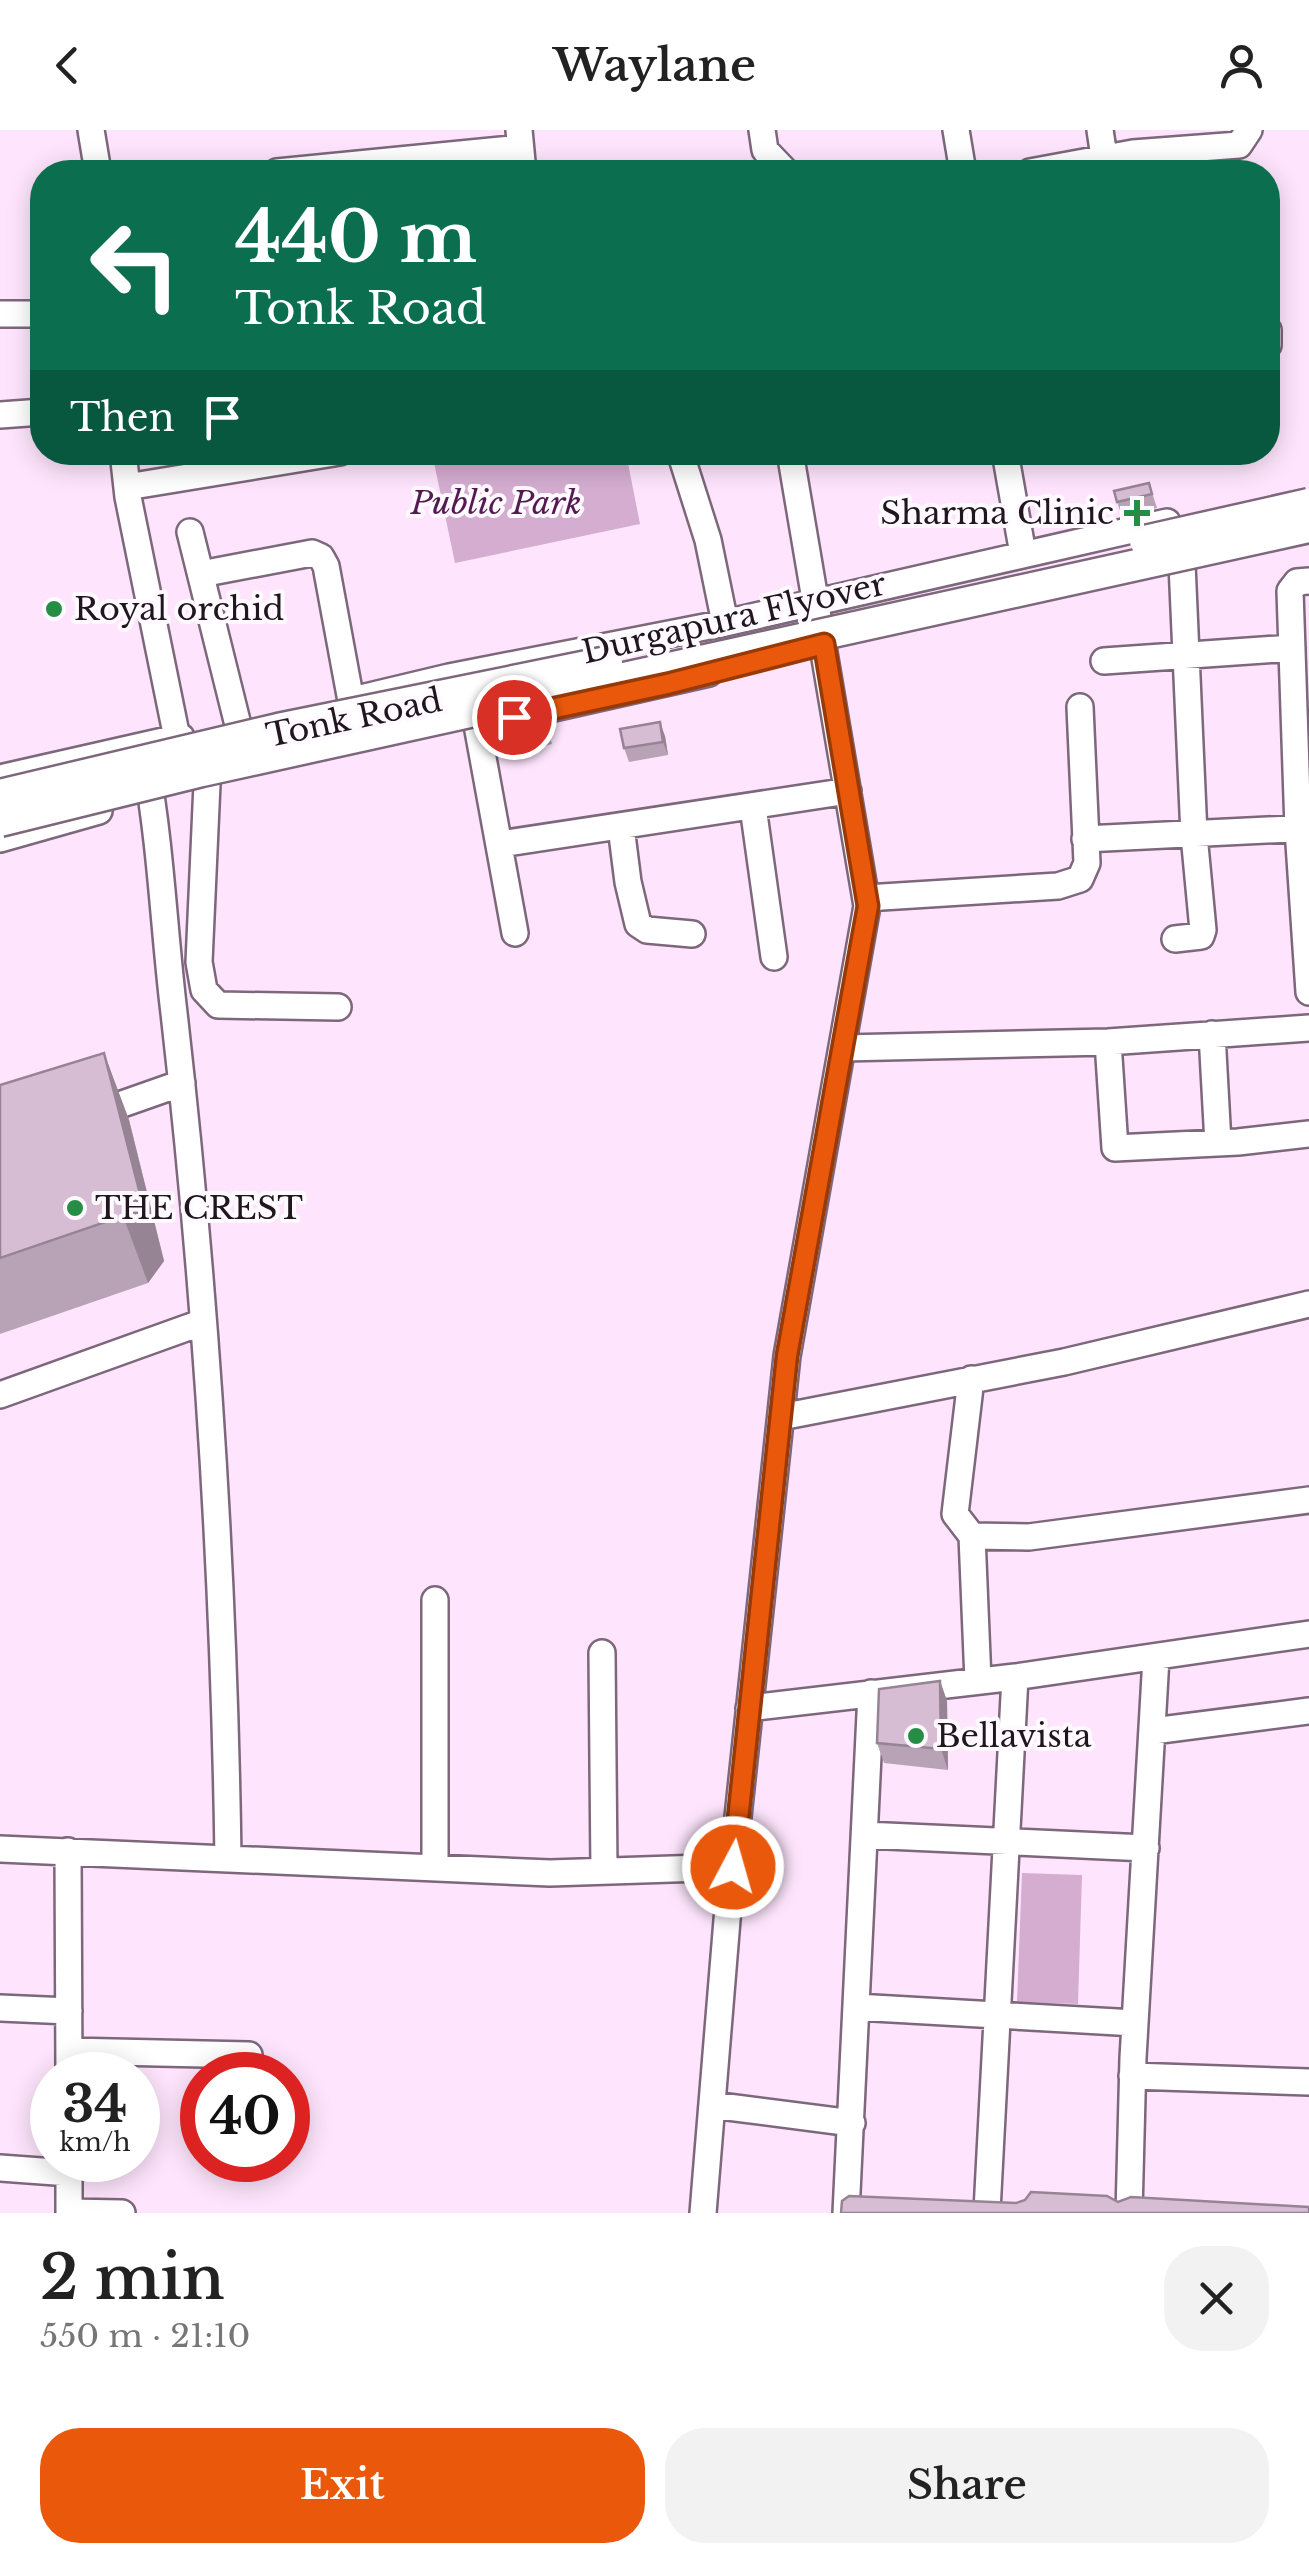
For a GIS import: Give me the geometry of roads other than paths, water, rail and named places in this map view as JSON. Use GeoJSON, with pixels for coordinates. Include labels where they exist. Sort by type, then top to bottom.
{"type":"FeatureCollection","features":[{"type":"Feature","properties":{"kind":"main road","name":"Durgapura Flyover"},"geometry":{"type":"LineString","coordinates":[[0,795],[278,729],[632,657],[1309,504]]}},
{"type":"Feature","properties":{"kind":"main road","name":"Durgapura Flyover"},"geometry":{"type":"LineString","coordinates":[[0,820],[1309,527]]}},
{"type":"Feature","properties":{"kind":"street"},"geometry":{"type":"LineString","coordinates":[[91,130],[96,160]]}},
{"type":"Feature","properties":{"kind":"street"},"geometry":{"type":"LineString","coordinates":[[762,130],[765,150],[775,160]]}},
{"type":"Feature","properties":{"kind":"street"},"geometry":{"type":"LineString","coordinates":[[956,130],[961,160]]}},
{"type":"Feature","properties":{"kind":"street"},"geometry":{"type":"LineString","coordinates":[[1100,130],[1104,158]]}},
{"type":"Feature","properties":{"kind":"street"},"geometry":{"type":"LineString","coordinates":[[1093,160],[1239,145],[1248,130]]}},
{"type":"Feature","properties":{"kind":"street"},"geometry":{"type":"LineString","coordinates":[[410,160],[520,150]]}},
{"type":"Feature","properties":{"kind":"street"},"geometry":{"type":"LineString","coordinates":[[0,314],[30,314]]}},
{"type":"Feature","properties":{"kind":"street"},"geometry":{"type":"LineString","coordinates":[[0,415],[30,413]]}},
{"type":"Feature","properties":{"kind":"street"},"geometry":{"type":"LineString","coordinates":[[124,465],[177,738]]}},
{"type":"Feature","properties":{"kind":"street"},"geometry":{"type":"LineString","coordinates":[[126,486],[258,465]]}},
{"type":"Feature","properties":{"kind":"street"},"geometry":{"type":"LineString","coordinates":[[684,465],[708,540],[725,623]]}},
{"type":"Feature","properties":{"kind":"street"},"geometry":{"type":"LineString","coordinates":[[703,2213],[733,1867],[787,1356],[868,906],[792,465]]}},
{"type":"Feature","properties":{"kind":"street"},"geometry":{"type":"LineString","coordinates":[[1008,465],[1023,554]]}},
{"type":"Feature","properties":{"kind":"street","name":"Tonk Road"},"geometry":{"type":"LineString","coordinates":[[0,778],[448,676],[725,623],[1309,490]]}},
{"type":"Feature","properties":{"kind":"street"},"geometry":{"type":"LineString","coordinates":[[190,532],[238,725]]}},
{"type":"Feature","properties":{"kind":"street","name":"Tonk Road"},"geometry":{"type":"LineString","coordinates":[[0,839],[152,796],[667,684],[824,644],[1182,564],[1309,541]]}},
{"type":"Feature","properties":{"kind":"street"},"geometry":{"type":"LineString","coordinates":[[200,574],[312,553],[320,557],[326,566],[351,701]]}},
{"type":"Feature","properties":{"kind":"street"},"geometry":{"type":"LineString","coordinates":[[1174,939],[1203,933],[1194,836],[1182,564]]}},
{"type":"Feature","properties":{"kind":"street"},"geometry":{"type":"LineString","coordinates":[[1309,580],[1298,582],[1290,591],[1309,992]]}},
{"type":"Feature","properties":{"kind":"street"},"geometry":{"type":"LineString","coordinates":[[1104,662],[1292,648]]}},
{"type":"Feature","properties":{"kind":"street"},"geometry":{"type":"LineString","coordinates":[[866,898],[1058,886],[1080,879],[1087,864],[1080,707]]}},
{"type":"Feature","properties":{"kind":"street"},"geometry":{"type":"LineString","coordinates":[[477,725],[514,933]]}},
{"type":"Feature","properties":{"kind":"street"},"geometry":{"type":"LineString","coordinates":[[142,746],[152,796],[203,1322],[226,1674],[228,1858]]}},
{"type":"Feature","properties":{"kind":"street"},"geometry":{"type":"LineString","coordinates":[[206,784],[199,962],[204,990],[218,1005],[338,1007]]}},
{"type":"Feature","properties":{"kind":"street"},"geometry":{"type":"LineString","coordinates":[[500,844],[848,792]]}},
{"type":"Feature","properties":{"kind":"street"},"geometry":{"type":"LineString","coordinates":[[753,807],[774,957]]}},
{"type":"Feature","properties":{"kind":"street"},"geometry":{"type":"LineString","coordinates":[[622,826],[638,924],[647,930],[692,934]]}},
{"type":"Feature","properties":{"kind":"street"},"geometry":{"type":"LineString","coordinates":[[1085,839],[1304,828]]}},
{"type":"Feature","properties":{"kind":"street"},"geometry":{"type":"LineString","coordinates":[[843,1048],[1108,1042],[1309,1028]]}},
{"type":"Feature","properties":{"kind":"street"},"geometry":{"type":"LineString","coordinates":[[1212,1034],[1218,1143]]}},
{"type":"Feature","properties":{"kind":"street"},"geometry":{"type":"LineString","coordinates":[[1108,1042],[1116,1148],[1309,1134]]}},
{"type":"Feature","properties":{"kind":"street"},"geometry":{"type":"LineString","coordinates":[[76,1119],[182,1082]]}},
{"type":"Feature","properties":{"kind":"street"},"geometry":{"type":"LineString","coordinates":[[781,1417],[1064,1362],[1309,1304]]}},
{"type":"Feature","properties":{"kind":"street"},"geometry":{"type":"LineString","coordinates":[[0,1395],[203,1322]]}},
{"type":"Feature","properties":{"kind":"street"},"geometry":{"type":"LineString","coordinates":[[971,1379],[955,1514],[972,1536],[978,1680]]}},
{"type":"Feature","properties":{"kind":"street"},"geometry":{"type":"LineString","coordinates":[[972,1536],[1029,1537],[1309,1500]]}},
{"type":"Feature","properties":{"kind":"street"},"geometry":{"type":"LineString","coordinates":[[435,1600],[435,1868]]}},
{"type":"Feature","properties":{"kind":"street"},"geometry":{"type":"LineString","coordinates":[[750,1708],[1015,1677],[1309,1634]]}},
{"type":"Feature","properties":{"kind":"street"},"geometry":{"type":"LineString","coordinates":[[602,1652],[604,1871]]}},
{"type":"Feature","properties":{"kind":"street"},"geometry":{"type":"LineString","coordinates":[[1129,2213],[1132,2076],[1156,1658]]}},
{"type":"Feature","properties":{"kind":"street"},"geometry":{"type":"LineString","coordinates":[[988,2211],[1015,1677]]}},
{"type":"Feature","properties":{"kind":"street"},"geometry":{"type":"LineString","coordinates":[[852,2209],[856,2007],[870,1693]]}},
{"type":"Feature","properties":{"kind":"street"},"geometry":{"type":"LineString","coordinates":[[1152,1731],[1309,1711]]}},
{"type":"Feature","properties":{"kind":"street"},"geometry":{"type":"LineString","coordinates":[[865,1835],[1146,1848]]}},
{"type":"Feature","properties":{"kind":"street"},"geometry":{"type":"LineString","coordinates":[[0,1849],[550,1873],[733,1867]]}},
{"type":"Feature","properties":{"kind":"street"},"geometry":{"type":"LineString","coordinates":[[68,1851],[69,2052]]}},
{"type":"Feature","properties":{"kind":"street"},"geometry":{"type":"LineString","coordinates":[[856,2007],[1135,2023]]}},
{"type":"Feature","properties":{"kind":"street"},"geometry":{"type":"LineString","coordinates":[[0,2008],[68,2011]]}},
{"type":"Feature","properties":{"kind":"street"},"geometry":{"type":"LineString","coordinates":[[1132,2076],[1309,2082]]}},
{"type":"Feature","properties":{"kind":"street"},"geometry":{"type":"LineString","coordinates":[[712,2105],[852,2123]]}},
{"type":"Feature","properties":{"kind":"street"},"geometry":{"type":"LineString","coordinates":[[0,2168],[30,2167]]}},
{"type":"Feature","properties":{"kind":"street"},"geometry":{"type":"LineString","coordinates":[[69,2182],[69,2212],[122,2213]]}},
{"type":"Feature","properties":{"kind":"place","name":"Sharma Clinic"},"geometry":{"type":"Point","coordinates":[1137,513]}},
{"type":"Feature","properties":{"kind":"place","name":"Royal orchid"},"geometry":{"type":"Point","coordinates":[54,609]}},
{"type":"Feature","properties":{"kind":"place","name":"THE CREST"},"geometry":{"type":"Point","coordinates":[75,1208]}},
{"type":"Feature","properties":{"kind":"place","name":"Bellavista"},"geometry":{"type":"Point","coordinates":[916,1736]}},
{"type":"Feature","properties":{"kind":"park label","name":"Public Park"},"geometry":{"type":"Point","coordinates":[496,503]}}]}
